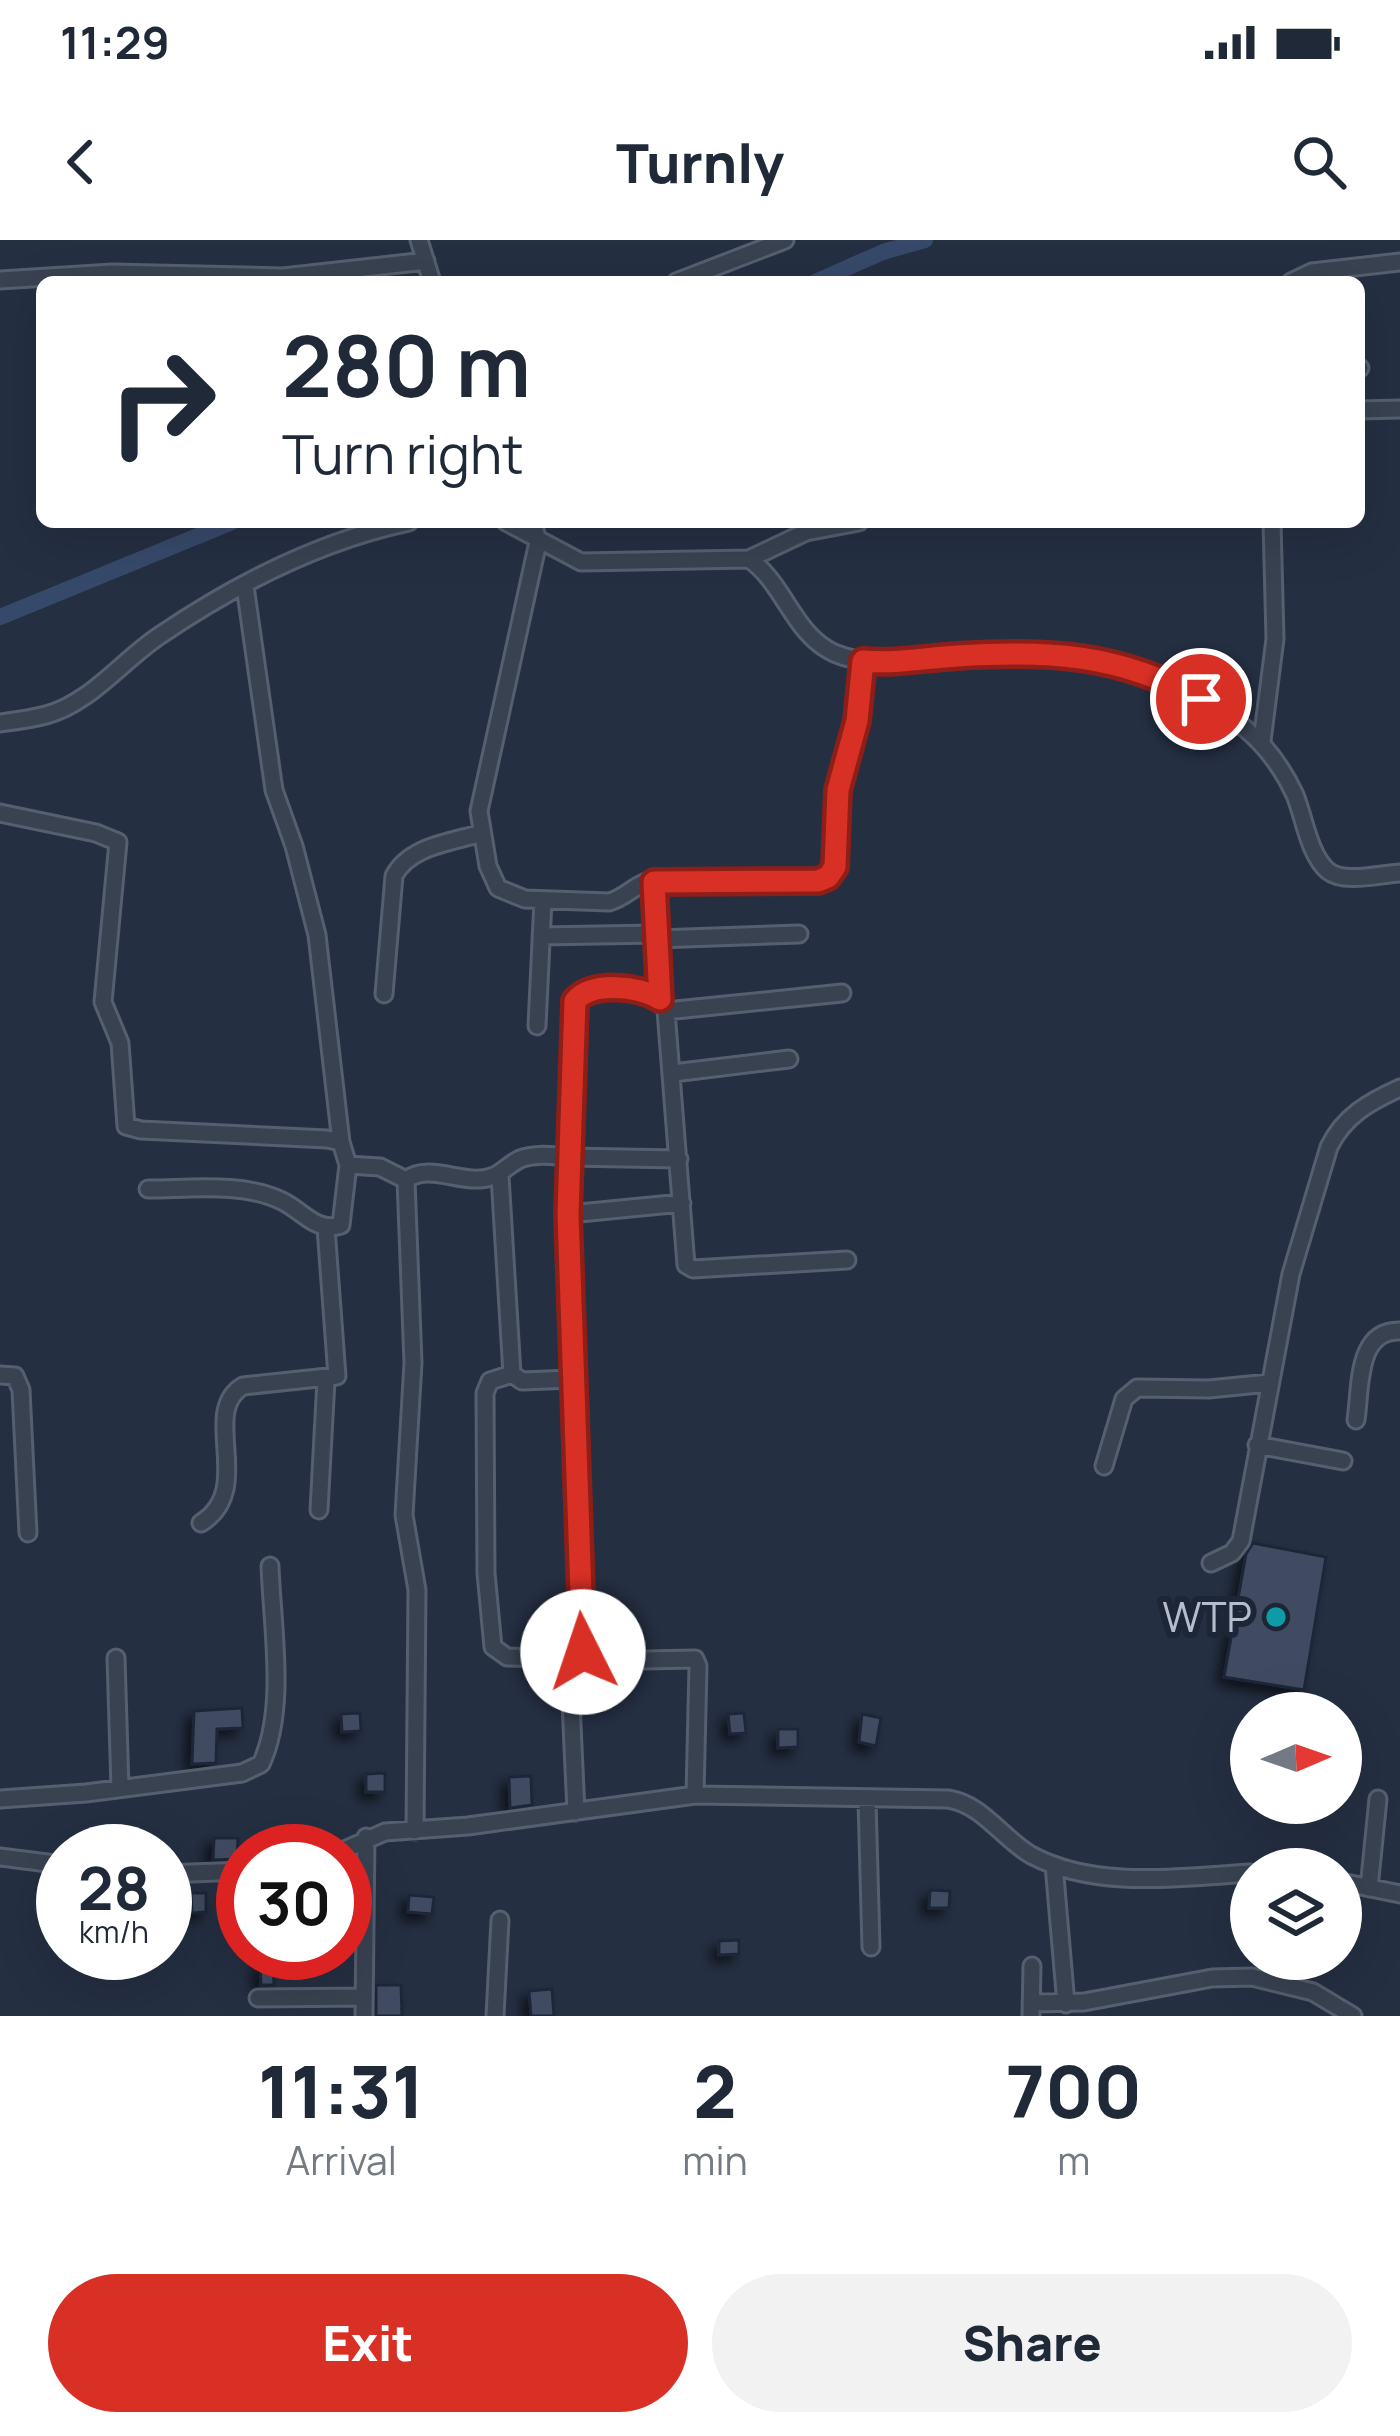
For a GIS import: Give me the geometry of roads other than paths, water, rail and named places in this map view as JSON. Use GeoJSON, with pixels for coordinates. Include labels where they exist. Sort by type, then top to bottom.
{"type":"FeatureCollection","features":[{"type":"Feature","properties":{"kind":"street"},"geometry":{"type":"LineString","coordinates":[[419,240],[430,276]]}},
{"type":"Feature","properties":{"kind":"street"},"geometry":{"type":"LineString","coordinates":[[692,276],[785,240]]}},
{"type":"Feature","properties":{"kind":"street"},"geometry":{"type":"LineString","coordinates":[[301,276],[425,261]]}},
{"type":"Feature","properties":{"kind":"street"},"geometry":{"type":"LineString","coordinates":[[1304,276],[1400,262]]}},
{"type":"Feature","properties":{"kind":"street"},"geometry":{"type":"LineString","coordinates":[[64,276],[167,276]]}},
{"type":"Feature","properties":{"kind":"street"},"geometry":{"type":"LineString","coordinates":[[0,280],[36,278]]}},
{"type":"Feature","properties":{"kind":"street"},"geometry":{"type":"LineString","coordinates":[[1365,410],[1400,409]]}},
{"type":"Feature","properties":{"kind":"street"},"geometry":{"type":"LineString","coordinates":[[0,724],[50,715],[83,696],[155,638],[245,586],[294,560],[379,528]]}},
{"type":"Feature","properties":{"kind":"street"},"geometry":{"type":"LineString","coordinates":[[516,528],[581,562],[749,560],[806,532],[827,528]]}},
{"type":"Feature","properties":{"kind":"street"},"geometry":{"type":"LineString","coordinates":[[534,528],[538,542],[479,811],[488,866],[498,888],[524,899],[609,902],[622,899],[634,886],[654,882],[818,881],[828,877],[835,867],[838,790],[857,721],[863,661]]}},
{"type":"Feature","properties":{"kind":"street"},"geometry":{"type":"LineString","coordinates":[[1262,741],[1275,640],[1272,528]]}},
{"type":"Feature","properties":{"kind":"street"},"geometry":{"type":"LineString","coordinates":[[749,560],[768,572],[806,633],[839,655],[863,661],[1002,655],[1112,661],[1172,683],[1230,715],[1262,741],[1294,794],[1320,861],[1330,872],[1350,877],[1400,873]]}},
{"type":"Feature","properties":{"kind":"street"},"geometry":{"type":"LineString","coordinates":[[148,1189],[264,1195],[326,1228],[341,1225],[348,1165],[341,1142],[316,935],[294,846],[274,790],[245,586]]}},
{"type":"Feature","properties":{"kind":"street"},"geometry":{"type":"LineString","coordinates":[[0,813],[118,842],[103,1002],[120,1043],[126,1126],[341,1142]]}},
{"type":"Feature","properties":{"kind":"street"},"geometry":{"type":"LineString","coordinates":[[384,994],[394,876],[400,864],[412,855],[482,832]]}},
{"type":"Feature","properties":{"kind":"street"},"geometry":{"type":"LineString","coordinates":[[654,882],[680,1159],[682,1258],[693,1269],[847,1260]]}},
{"type":"Feature","properties":{"kind":"street"},"geometry":{"type":"LineString","coordinates":[[537,1026],[543,900]]}},
{"type":"Feature","properties":{"kind":"street"},"geometry":{"type":"LineString","coordinates":[[542,936],[799,934]]}},
{"type":"Feature","properties":{"kind":"street"},"geometry":{"type":"LineString","coordinates":[[576,1812],[579,1598],[568,1214],[575,1001],[584,990],[597,988],[652,994],[663,1005],[842,993]]}},
{"type":"Feature","properties":{"kind":"street"},"geometry":{"type":"LineString","coordinates":[[673,1072],[789,1059]]}},
{"type":"Feature","properties":{"kind":"street"},"geometry":{"type":"LineString","coordinates":[[1211,1563],[1232,1553],[1241,1541],[1291,1274],[1329,1147],[1335,1133],[1360,1107],[1400,1088]]}},
{"type":"Feature","properties":{"kind":"street"},"geometry":{"type":"LineString","coordinates":[[406,1180],[418,1173],[476,1180],[500,1176],[518,1160],[532,1156],[680,1159]]}},
{"type":"Feature","properties":{"kind":"street"},"geometry":{"type":"LineString","coordinates":[[348,1165],[380,1167],[406,1180]]}},
{"type":"Feature","properties":{"kind":"street"},"geometry":{"type":"LineString","coordinates":[[500,1176],[512,1374]]}},
{"type":"Feature","properties":{"kind":"street"},"geometry":{"type":"LineString","coordinates":[[406,1180],[413,1363],[404,1515],[417,1590],[415,1831]]}},
{"type":"Feature","properties":{"kind":"street"},"geometry":{"type":"LineString","coordinates":[[568,1214],[682,1203]]}},
{"type":"Feature","properties":{"kind":"street"},"geometry":{"type":"LineString","coordinates":[[201,1523],[214,1515],[227,1490],[226,1406],[232,1393],[243,1386],[337,1376],[326,1228]]}},
{"type":"Feature","properties":{"kind":"street"},"geometry":{"type":"LineString","coordinates":[[1356,1420],[1367,1347],[1384,1331],[1400,1331]]}},
{"type":"Feature","properties":{"kind":"street"},"geometry":{"type":"LineString","coordinates":[[512,1374],[522,1381],[572,1379]]}},
{"type":"Feature","properties":{"kind":"street"},"geometry":{"type":"LineString","coordinates":[[512,1374],[490,1381],[485,1394],[491,1637],[499,1654],[507,1658],[694,1660],[698,1666],[695,1796]]}},
{"type":"Feature","properties":{"kind":"street"},"geometry":{"type":"LineString","coordinates":[[0,1375],[15,1376],[21,1390],[28,1533]]}},
{"type":"Feature","properties":{"kind":"street"},"geometry":{"type":"LineString","coordinates":[[319,1510],[326,1380]]}},
{"type":"Feature","properties":{"kind":"street"},"geometry":{"type":"LineString","coordinates":[[1104,1466],[1124,1399],[1137,1388],[1269,1383]]}},
{"type":"Feature","properties":{"kind":"street"},"geometry":{"type":"LineString","coordinates":[[1257,1444],[1343,1460]]}},
{"type":"Feature","properties":{"kind":"street"},"geometry":{"type":"LineString","coordinates":[[0,1799],[242,1773],[261,1764],[272,1741],[275,1711],[270,1566]]}},
{"type":"Feature","properties":{"kind":"street"},"geometry":{"type":"LineString","coordinates":[[116,1658],[120,1788]]}},
{"type":"Feature","properties":{"kind":"street"},"geometry":{"type":"LineString","coordinates":[[372,1837],[695,1796],[961,1801],[1027,1852],[1054,1865],[1123,1878],[1230,1874]]}},
{"type":"Feature","properties":{"kind":"street"},"geometry":{"type":"LineString","coordinates":[[1369,1888],[1378,1799]]}},
{"type":"Feature","properties":{"kind":"street"},"geometry":{"type":"LineString","coordinates":[[867,1800],[871,1947]]}},
{"type":"Feature","properties":{"kind":"street"},"geometry":{"type":"LineString","coordinates":[[0,1858],[36,1862]]}},
{"type":"Feature","properties":{"kind":"street"},"geometry":{"type":"LineString","coordinates":[[1054,1865],[1066,2003]]}},
{"type":"Feature","properties":{"kind":"street"},"geometry":{"type":"LineString","coordinates":[[1362,1886],[1400,1894]]}},
{"type":"Feature","properties":{"kind":"street"},"geometry":{"type":"LineString","coordinates":[[495,2016],[500,1920]]}},
{"type":"Feature","properties":{"kind":"street"},"geometry":{"type":"LineString","coordinates":[[1032,1966],[1031,2009],[1212,1978],[1252,1977],[1313,1992],[1353,2016]]}},
{"type":"Feature","properties":{"kind":"street"},"geometry":{"type":"LineString","coordinates":[[364,1980],[364,2016]]}},
{"type":"Feature","properties":{"kind":"street"},"geometry":{"type":"LineString","coordinates":[[258,1998],[364,1997]]}},
{"type":"Feature","properties":{"kind":"waterway"},"geometry":{"type":"LineString","coordinates":[[829,276],[925,240]]}},
{"type":"Feature","properties":{"kind":"waterway"},"geometry":{"type":"LineString","coordinates":[[0,617],[217,528]]}},
{"type":"Feature","properties":{"kind":"place","name":"WTP"},"geometry":{"type":"Point","coordinates":[1276,1617]}}]}
